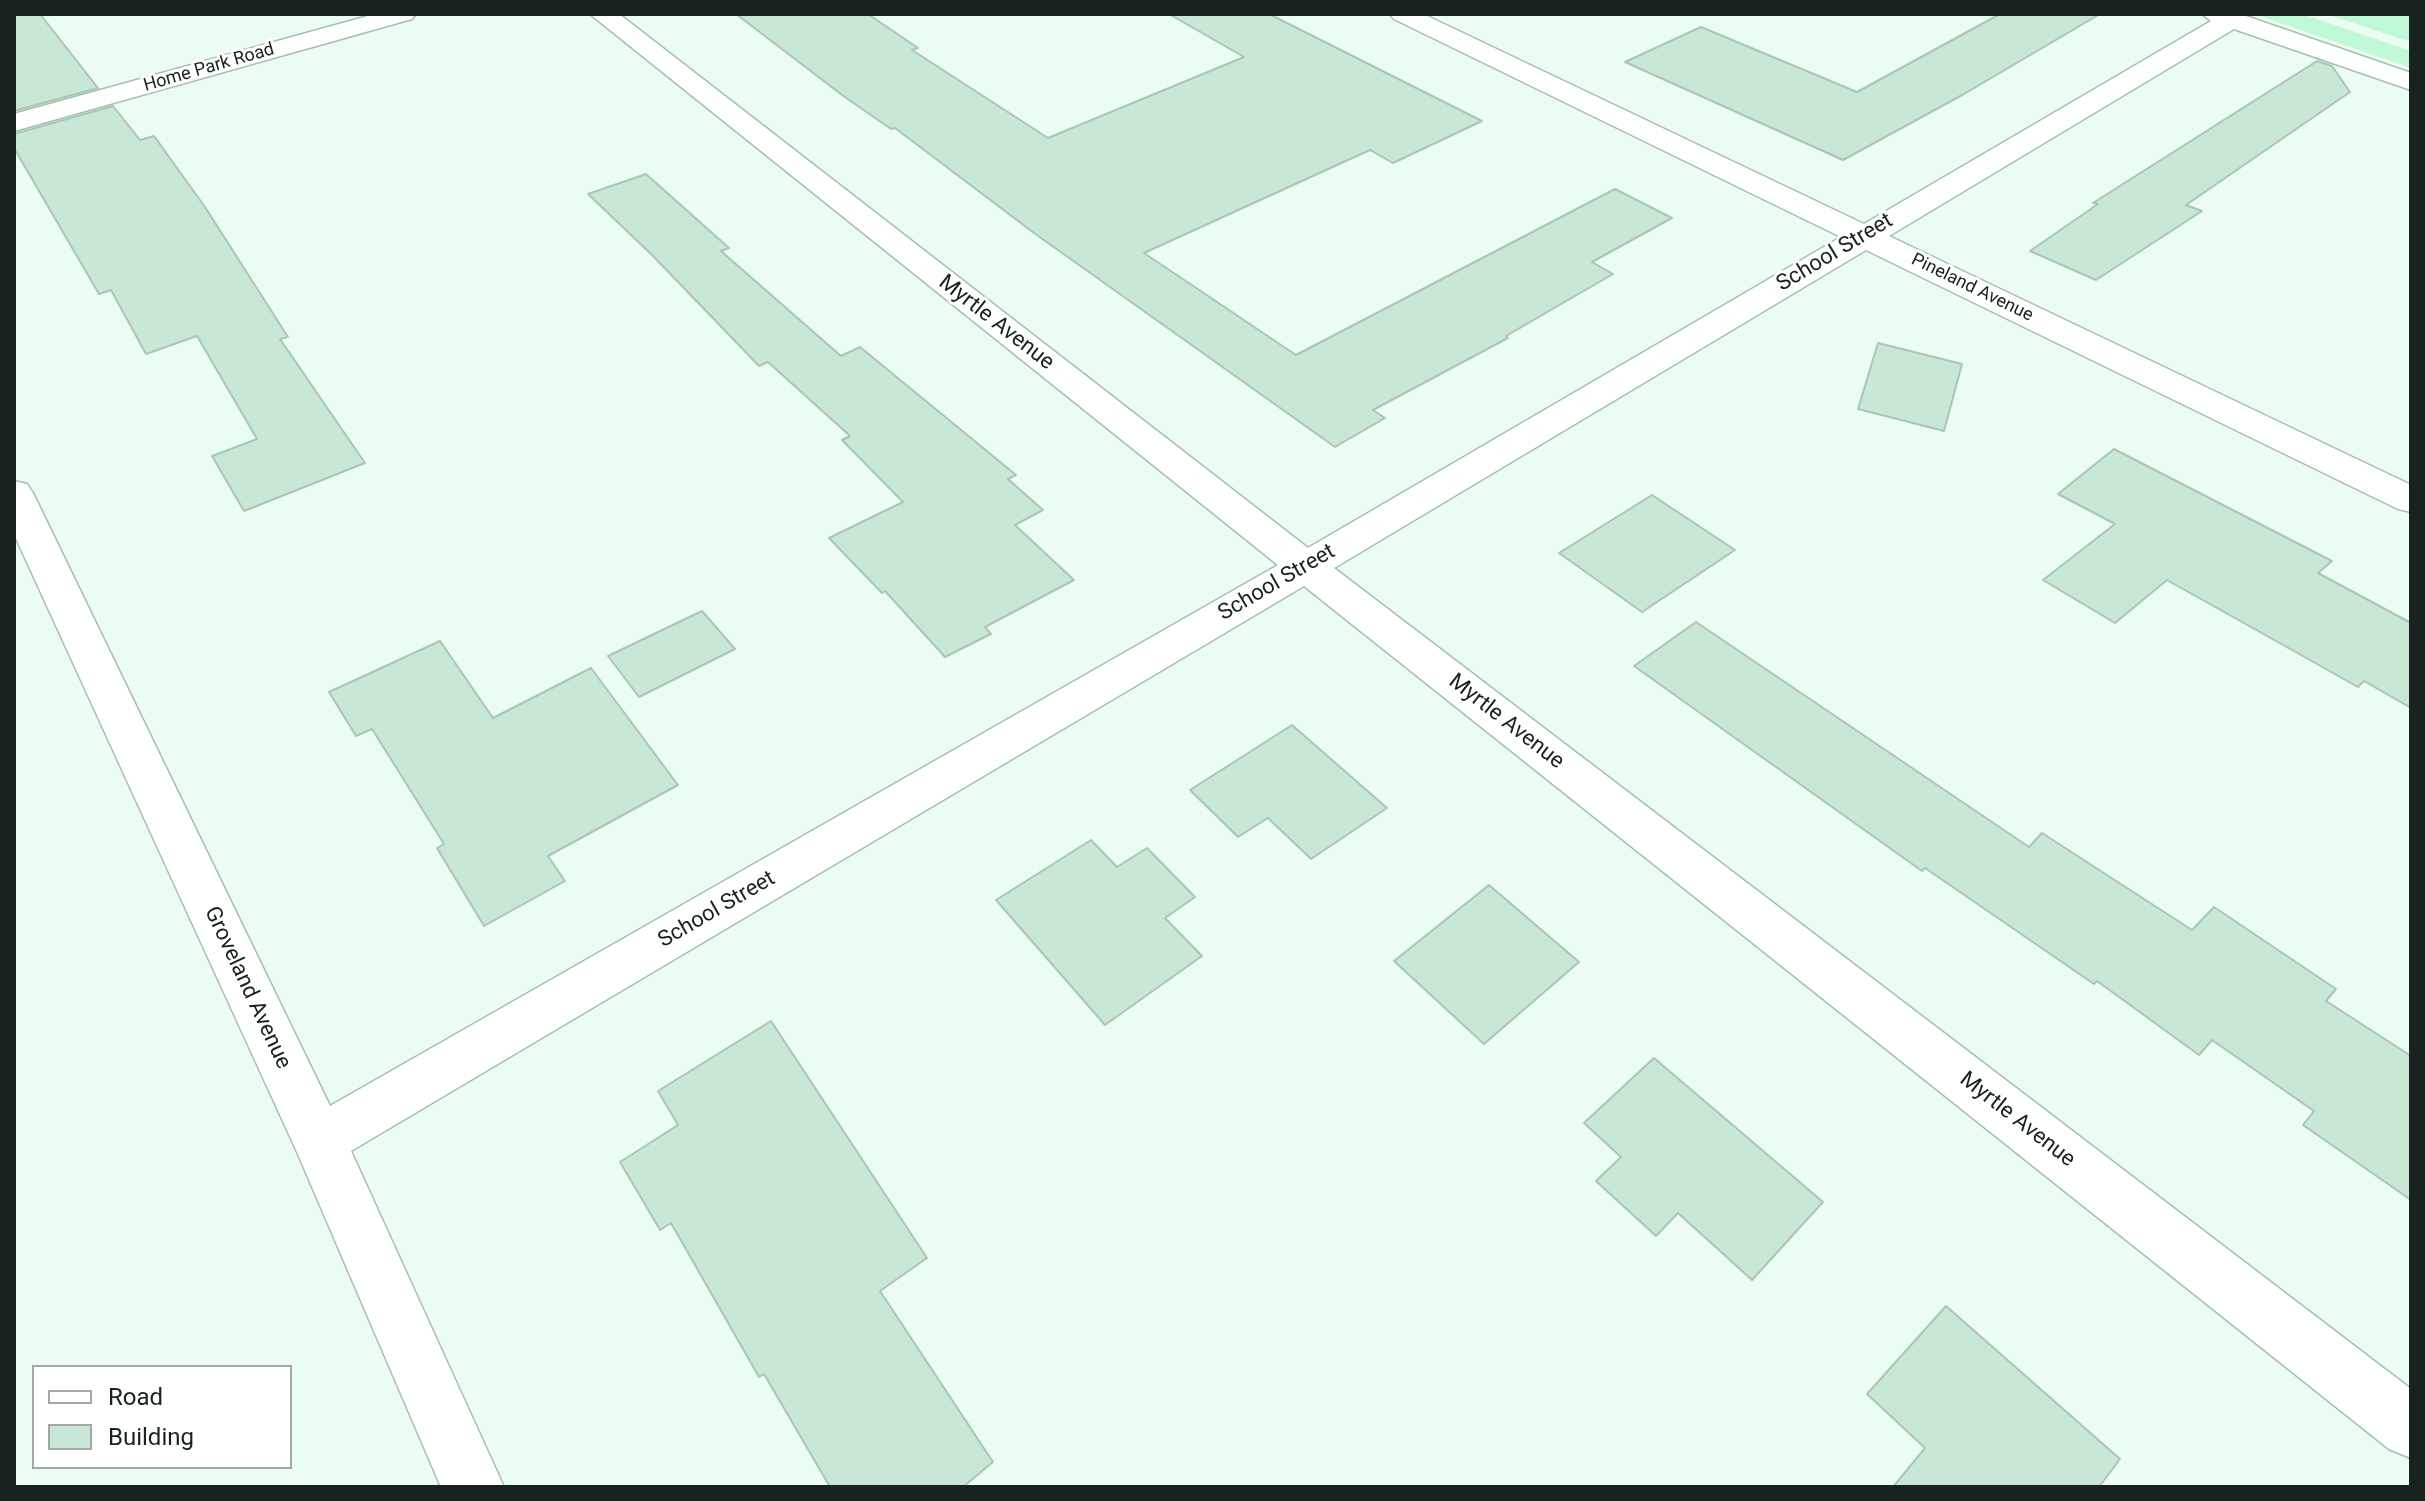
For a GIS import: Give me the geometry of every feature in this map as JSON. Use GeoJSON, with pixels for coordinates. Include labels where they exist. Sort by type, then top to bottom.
{"type":"FeatureCollection","features":[{"type":"Feature","properties":{"kind":"street","name":"Home Park Road"},"geometry":{"type":"LineString","coordinates":[[14,123],[403,14]]}},
{"type":"Feature","properties":{"kind":"street","name":"Myrtle Avenue"},"geometry":{"type":"LineString","coordinates":[[603,14],[1306,567],[2411,1427]]}},
{"type":"Feature","properties":{"kind":"street","name":"Pineland Avenue"},"geometry":{"type":"LineString","coordinates":[[1403,14],[2411,500]]}},
{"type":"Feature","properties":{"kind":"street","name":"School Street"},"geometry":{"type":"LineString","coordinates":[[319,1141],[1306,567],[1864,236],[2224,17]]}},
{"type":"Feature","properties":{"kind":"street"},"geometry":{"type":"LineString","coordinates":[[2224,17],[2411,82]]}},
{"type":"Feature","properties":{"kind":"street","name":"Groveland Avenue"},"geometry":{"type":"LineString","coordinates":[[14,493],[319,1141],[473,1487]]}},
{"type":"Feature","properties":{"kind":"green space"},"geometry":{"type":"Polygon","coordinates":[[[2254,14],[2302,14],[2411,51],[2411,68],[2254,14]]]}},
{"type":"Feature","properties":{"kind":"green space"},"geometry":{"type":"Polygon","coordinates":[[[2326,14],[2411,14],[2411,42],[2326,14]]]}},
{"type":"Feature","properties":{"kind":"building"},"geometry":{"type":"Polygon","coordinates":[[[14,14],[40,14],[98,88],[14,111],[14,14]]]}},
{"type":"Feature","properties":{"kind":"building"},"geometry":{"type":"Polygon","coordinates":[[[736,14],[868,14],[918,48],[912,50],[1048,138],[1244,57],[1169,14],[1269,14],[1482,121],[1393,163],[1370,150],[1144,253],[1296,355],[1615,189],[1672,218],[1592,262],[1613,274],[1506,336],[1508,338],[1373,410],[1385,418],[1335,447],[1034,233],[895,128],[891,129],[842,95],[736,14]]]}},
{"type":"Feature","properties":{"kind":"building"},"geometry":{"type":"Polygon","coordinates":[[[2000,14],[2100,14],[1843,160],[1625,62],[1701,27],[1857,92],[2000,14]]]}},
{"type":"Feature","properties":{"kind":"building"},"geometry":{"type":"Polygon","coordinates":[[[2317,61],[2332,66],[2350,92],[2186,205],[2202,211],[2096,280],[2030,251],[2098,204],[2093,203],[2317,61]]]}},
{"type":"Feature","properties":{"kind":"building"},"geometry":{"type":"Polygon","coordinates":[[[113,106],[140,140],[154,136],[205,207],[288,337],[280,339],[365,463],[244,511],[212,456],[257,439],[197,336],[146,354],[111,290],[99,294],[14,148],[14,134],[113,106]]]}},
{"type":"Feature","properties":{"kind":"building"},"geometry":{"type":"Polygon","coordinates":[[[646,174],[729,248],[721,251],[841,356],[860,347],[1016,475],[1008,479],[1043,510],[1015,525],[1074,580],[985,627],[991,634],[945,657],[885,591],[882,593],[829,538],[903,502],[842,440],[850,436],[768,362],[759,366],[588,194],[646,174]]]}},
{"type":"Feature","properties":{"kind":"building"},"geometry":{"type":"Polygon","coordinates":[[[1878,343],[1962,364],[1944,431],[1858,409],[1878,343]]]}},
{"type":"Feature","properties":{"kind":"building"},"geometry":{"type":"Polygon","coordinates":[[[2114,449],[2332,561],[2318,573],[2411,623],[2411,708],[2364,681],[2358,687],[2167,580],[2115,623],[2043,580],[2115,524],[2058,494],[2114,449]]]}},
{"type":"Feature","properties":{"kind":"building"},"geometry":{"type":"Polygon","coordinates":[[[1652,495],[1735,550],[1642,612],[1559,553],[1652,495]]]}},
{"type":"Feature","properties":{"kind":"building"},"geometry":{"type":"Polygon","coordinates":[[[702,611],[735,649],[639,697],[608,656],[702,611]]]}},
{"type":"Feature","properties":{"kind":"building"},"geometry":{"type":"Polygon","coordinates":[[[1696,622],[2029,847],[2042,833],[2192,930],[2214,907],[2336,989],[2326,1001],[2411,1056],[2411,1200],[2303,1125],[2314,1111],[2212,1040],[2199,1055],[2097,981],[2094,984],[1925,868],[1922,871],[1634,666],[1696,622]]]}},
{"type":"Feature","properties":{"kind":"building"},"geometry":{"type":"Polygon","coordinates":[[[440,641],[493,718],[591,668],[678,785],[548,856],[565,881],[484,926],[437,848],[444,844],[372,729],[356,736],[329,692],[440,641]]]}},
{"type":"Feature","properties":{"kind":"building"},"geometry":{"type":"Polygon","coordinates":[[[1292,725],[1387,808],[1311,859],[1268,818],[1238,837],[1190,790],[1292,725]]]}},
{"type":"Feature","properties":{"kind":"building"},"geometry":{"type":"Polygon","coordinates":[[[1091,840],[1117,867],[1147,848],[1195,897],[1165,918],[1202,956],[1105,1025],[996,900],[1091,840]]]}},
{"type":"Feature","properties":{"kind":"building"},"geometry":{"type":"Polygon","coordinates":[[[1489,885],[1579,962],[1484,1044],[1394,961],[1489,885]]]}},
{"type":"Feature","properties":{"kind":"building"},"geometry":{"type":"Polygon","coordinates":[[[771,1021],[927,1258],[880,1291],[993,1462],[963,1487],[830,1487],[764,1374],[759,1377],[671,1223],[660,1230],[620,1162],[678,1125],[658,1091],[771,1021]]]}},
{"type":"Feature","properties":{"kind":"building"},"geometry":{"type":"Polygon","coordinates":[[[1654,1058],[1823,1202],[1752,1280],[1678,1213],[1656,1236],[1596,1181],[1621,1157],[1584,1123],[1654,1058]]]}},
{"type":"Feature","properties":{"kind":"building"},"geometry":{"type":"Polygon","coordinates":[[[1946,1306],[2120,1459],[2099,1487],[1893,1487],[1925,1448],[1867,1394],[1946,1306]]]}}]}
